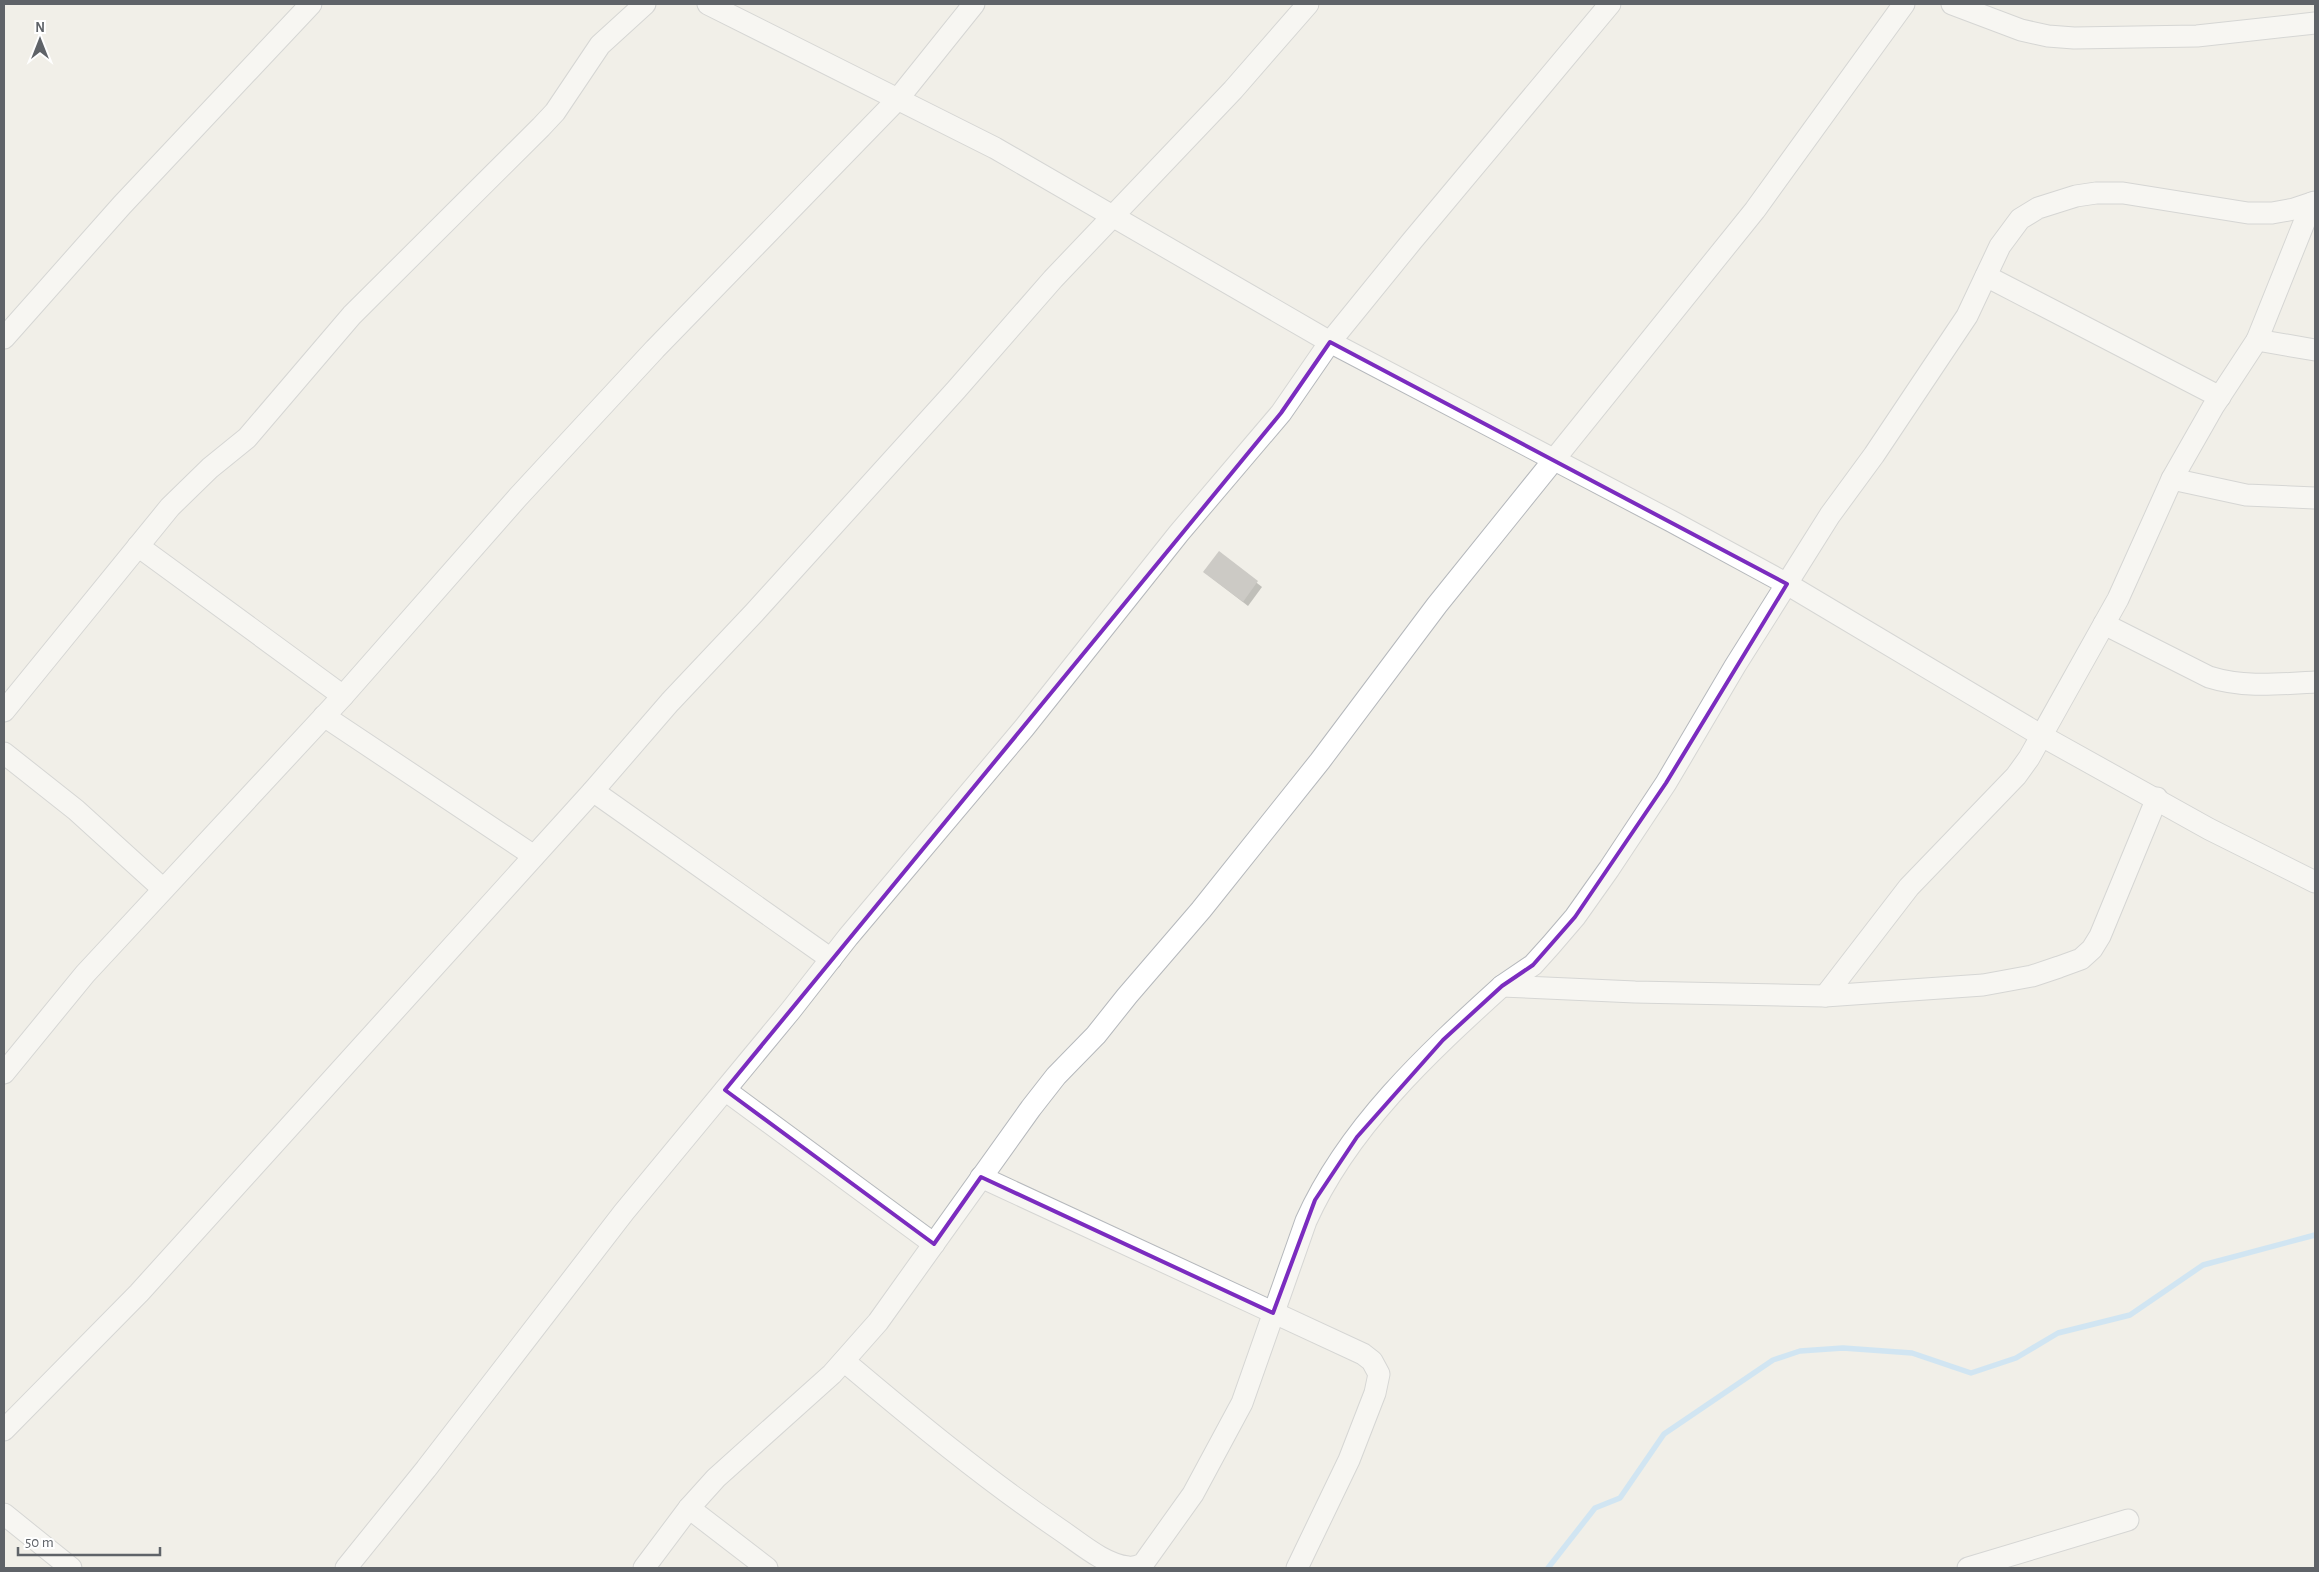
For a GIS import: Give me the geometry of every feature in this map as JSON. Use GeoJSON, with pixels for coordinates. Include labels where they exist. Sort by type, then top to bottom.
{"type":"FeatureCollection","features":[{"type":"Feature","properties":{"kind":"street"},"geometry":{"type":"LineString","coordinates":[[4,338],[122,205],[311,4]]}},
{"type":"Feature","properties":{"kind":"street"},"geometry":{"type":"LineString","coordinates":[[4,711],[138,546],[189,487],[247,438],[352,315],[541,127],[555,112],[600,45],[644,4]]}},
{"type":"Feature","properties":{"kind":"street"},"geometry":{"type":"LineString","coordinates":[[708,4],[995,148],[1330,342],[1787,584],[2042,736],[2258,855],[2315,882]]}},
{"type":"Feature","properties":{"kind":"street"},"geometry":{"type":"LineString","coordinates":[[4,1073],[86,974],[343,696],[518,497],[585,424],[896,100],[974,4]]}},
{"type":"Feature","properties":{"kind":"street"},"geometry":{"type":"LineString","coordinates":[[4,1430],[139,1293],[593,791],[670,702],[767,599],[1111,216],[1233,90],[1308,4]]}},
{"type":"Feature","properties":{"kind":"street"},"geometry":{"type":"LineString","coordinates":[[346,1568],[426,1469],[624,1212],[831,959],[1024,728],[1179,533],[1281,413],[1330,342],[1610,4]]}},
{"type":"Feature","properties":{"kind":"street"},"geometry":{"type":"LineString","coordinates":[[644,1568],[689,1508],[716,1478],[797,1407],[844,1361],[878,1322],[980,1177],[1056,1076],[1096,1036],[1127,996],[1201,910],[1320,761],[1437,605],[1756,210],[1904,4]]}},
{"type":"Feature","properties":{"kind":"street"},"geometry":{"type":"LineString","coordinates":[[1952,4],[2020,30],[2048,36],[2074,38],[2197,36],[2315,23]]}},
{"type":"Feature","properties":{"kind":"street"},"geometry":{"type":"LineString","coordinates":[[844,1361],[928,1432],[1038,1515],[1098,1556],[1116,1564],[1136,1567],[1148,1558],[1193,1494],[1225,1430],[1242,1403],[1315,1200],[1357,1137],[1403,1081],[1443,1040],[1502,986],[1533,965],[1575,917],[1666,783],[1735,666],[1830,515],[1874,455],[1967,316],[2008,232],[2020,219],[2038,208],[2076,196],[2123,193],[2248,213],[2272,213],[2314,203]]}},
{"type":"Feature","properties":{"kind":"street"},"geometry":{"type":"LineString","coordinates":[[1826,996],[1908,886],[2016,776],[2042,736],[2104,624],[2138,557],[2172,479],[2220,397],[2257,340],[2314,203]]}},
{"type":"Feature","properties":{"kind":"street"},"geometry":{"type":"LineString","coordinates":[[1986,276],[2220,397]]}},
{"type":"Feature","properties":{"kind":"street"},"geometry":{"type":"LineString","coordinates":[[2257,340],[2315,350]]}},
{"type":"Feature","properties":{"kind":"street"},"geometry":{"type":"LineString","coordinates":[[2172,479],[2246,495],[2315,498]]}},
{"type":"Feature","properties":{"kind":"street"},"geometry":{"type":"LineString","coordinates":[[138,546],[343,696]]}},
{"type":"Feature","properties":{"kind":"street"},"geometry":{"type":"LineString","coordinates":[[2104,624],[2209,677],[2248,685],[2315,682]]}},
{"type":"Feature","properties":{"kind":"street"},"geometry":{"type":"LineString","coordinates":[[324,716],[534,856]]}},
{"type":"Feature","properties":{"kind":"street"},"geometry":{"type":"LineString","coordinates":[[4,754],[76,810],[163,889]]}},
{"type":"Feature","properties":{"kind":"street"},"geometry":{"type":"LineString","coordinates":[[593,791],[831,959]]}},
{"type":"Feature","properties":{"kind":"street"},"geometry":{"type":"LineString","coordinates":[[1502,986],[1635,992],[1826,996],[2007,981],[2032,976],[2081,959],[2092,949],[2100,936],[2157,798]]}},
{"type":"Feature","properties":{"kind":"street"},"geometry":{"type":"LineString","coordinates":[[725,1090],[934,1244]]}},
{"type":"Feature","properties":{"kind":"street"},"geometry":{"type":"LineString","coordinates":[[980,1177],[1363,1354],[1372,1360],[1379,1374],[1375,1392],[1350,1460],[1297,1568]]}},
{"type":"Feature","properties":{"kind":"street"},"geometry":{"type":"LineString","coordinates":[[689,1508],[767,1568]]}},
{"type":"Feature","properties":{"kind":"street"},"geometry":{"type":"LineString","coordinates":[[4,1514],[72,1568]]}},
{"type":"Feature","properties":{"kind":"street"},"geometry":{"type":"LineString","coordinates":[[1968,1568],[2021,1560],[2128,1520]]}},
{"type":"Feature","properties":{"kind":"highlighted area"},"geometry":{"type":"Polygon","coordinates":[[[1330,342],[1787,584],[1666,783],[1575,917],[1533,965],[1502,986],[1443,1040],[1357,1137],[1315,1200],[1273,1313],[981,1177],[934,1244],[725,1090],[1281,413],[1330,342]]]}},
{"type":"Feature","properties":{"kind":"building"},"geometry":{"type":"Polygon","coordinates":[[[1219,551],[1258,581],[1243,602],[1203,572],[1219,551]]]}},
{"type":"Feature","properties":{"kind":"waterway"},"geometry":{"type":"LineString","coordinates":[[1548,1568],[1595,1508],[1620,1498],[1664,1434],[1773,1360],[1800,1351],[1843,1348],[1912,1353],[1971,1373],[2016,1358],[2058,1333],[2130,1315],[2203,1265],[2315,1235]]}}]}
